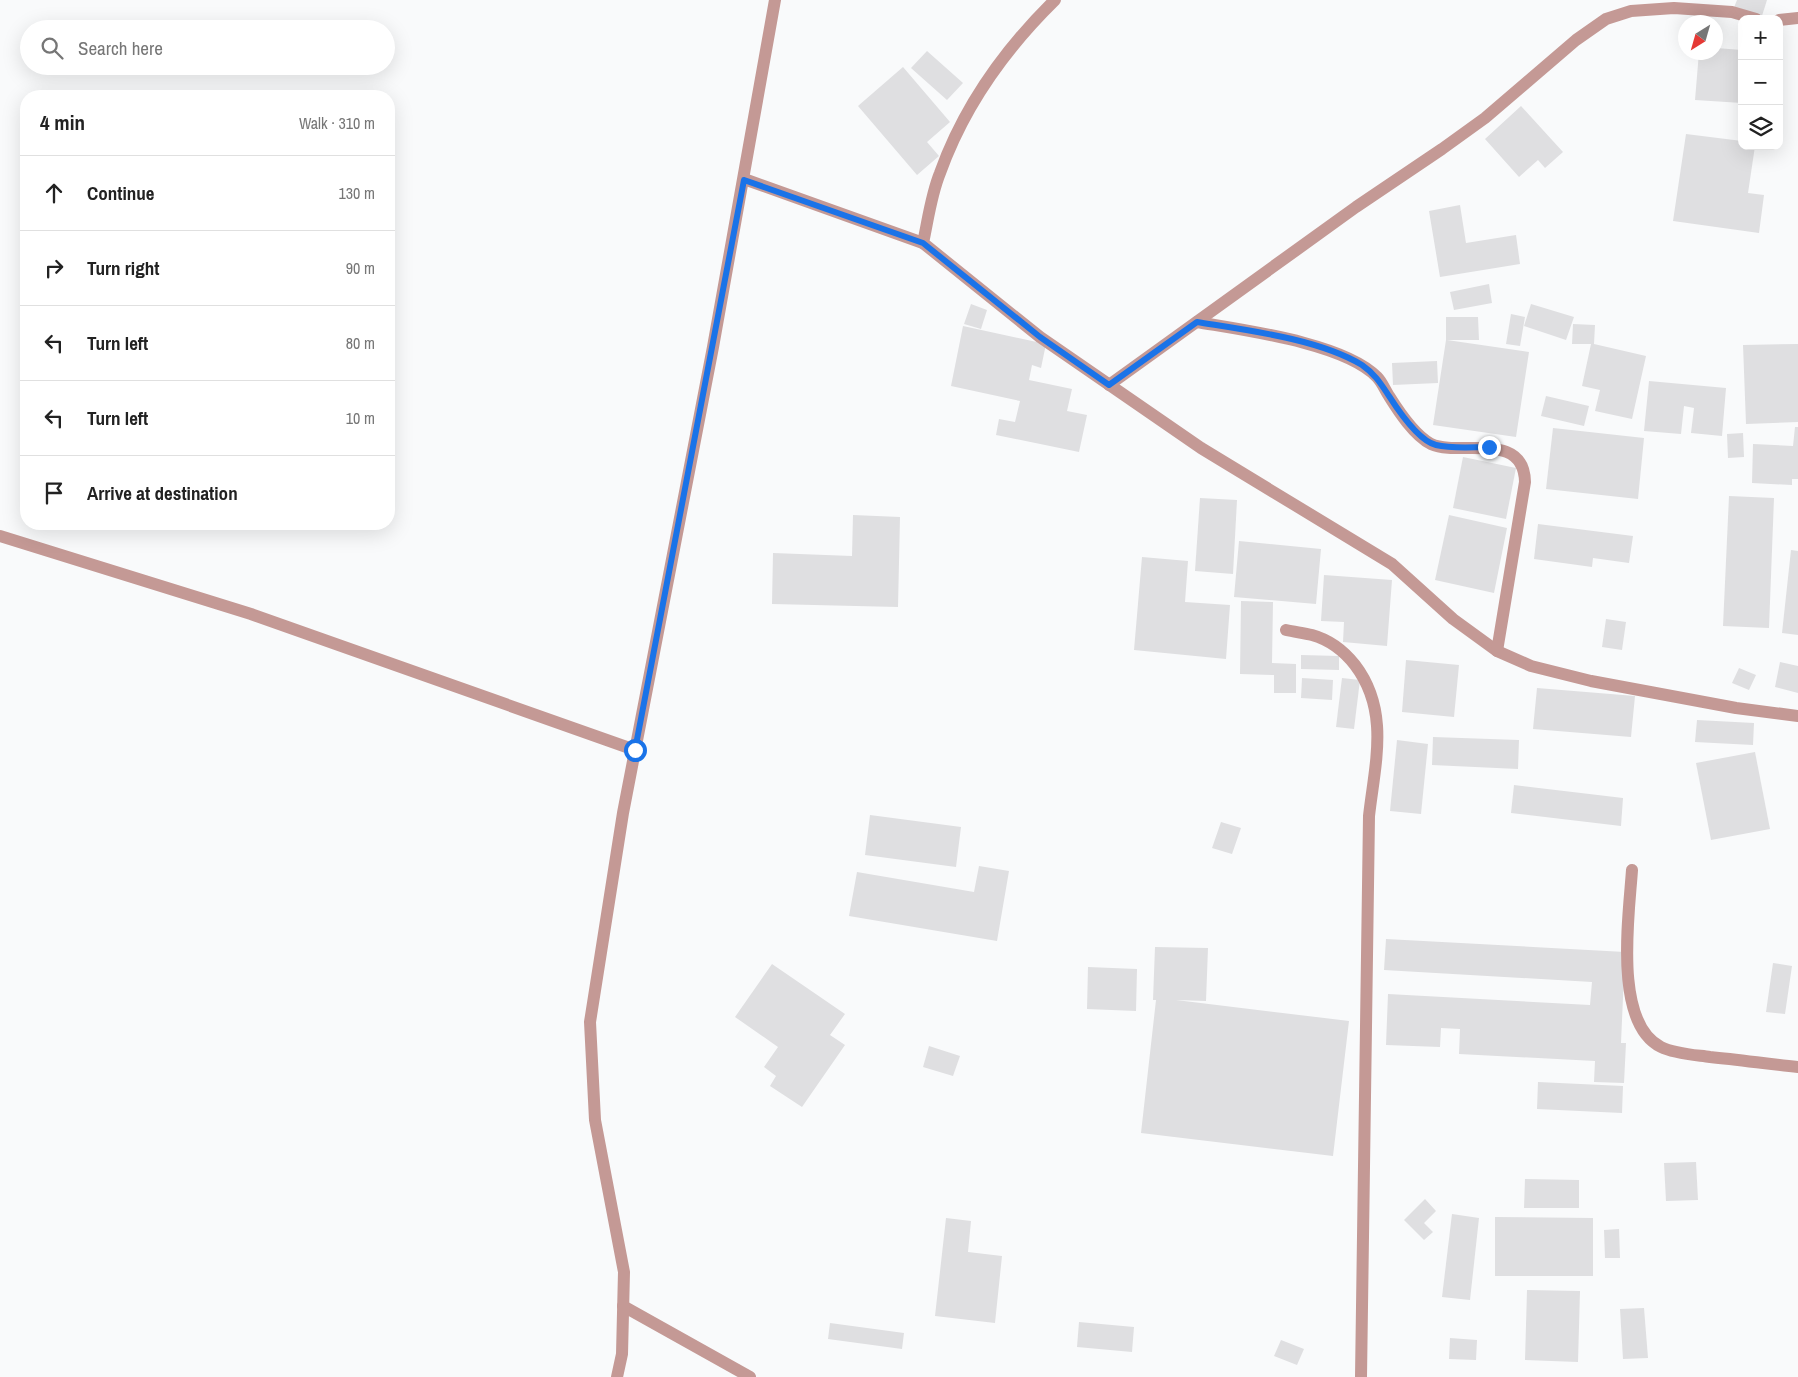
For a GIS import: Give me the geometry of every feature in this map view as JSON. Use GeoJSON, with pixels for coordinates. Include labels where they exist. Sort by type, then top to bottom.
{"type":"FeatureCollection","features":[{"type":"Feature","properties":{"kind":"street"},"geometry":{"type":"LineString","coordinates":[[617,1377],[622,1354],[624,1272],[595,1120],[590,1022],[635,750],[744,180],[775,0]]}},
{"type":"Feature","properties":{"kind":"street"},"geometry":{"type":"LineString","coordinates":[[923,243],[939,175],[961,122],[997,64],[1032,22],[1055,0]]}},
{"type":"Feature","properties":{"kind":"street"},"geometry":{"type":"LineString","coordinates":[[1109,385],[1356,207],[1478,123],[1576,40],[1606,19],[1631,11],[1674,8],[1732,12],[1742,15]]}},
{"type":"Feature","properties":{"kind":"street"},"geometry":{"type":"LineString","coordinates":[[1783,20],[1798,18]]}},
{"type":"Feature","properties":{"kind":"street"},"geometry":{"type":"LineString","coordinates":[[744,180],[923,243],[1040,337],[1201,448],[1392,564],[1453,619],[1497,651],[1531,666],[1591,681],[1736,708],[1798,716]]}},
{"type":"Feature","properties":{"kind":"street"},"geometry":{"type":"LineString","coordinates":[[1197,322],[1275,335],[1329,352],[1361,365],[1377,377],[1406,419],[1425,440],[1434,445],[1489,447],[1506,452],[1517,460],[1525,472],[1525,482],[1497,651]]}},
{"type":"Feature","properties":{"kind":"street"},"geometry":{"type":"LineString","coordinates":[[0,536],[251,614],[635,750]]}},
{"type":"Feature","properties":{"kind":"street"},"geometry":{"type":"LineString","coordinates":[[1286,630],[1314,635],[1344,651],[1364,676],[1376,705],[1378,737],[1369,816],[1361,1377]]}},
{"type":"Feature","properties":{"kind":"street"},"geometry":{"type":"LineString","coordinates":[[1632,870],[1626,951],[1633,1007],[1644,1033],[1662,1047],[1692,1054],[1798,1067]]}},
{"type":"Feature","properties":{"kind":"street"},"geometry":{"type":"LineString","coordinates":[[623,1306],[750,1377]]}},
{"type":"Feature","properties":{"kind":"building"},"geometry":{"type":"Polygon","coordinates":[[[1737,0],[1767,0],[1762,15],[1749,15],[1733,10],[1737,0]]]}},
{"type":"Feature","properties":{"kind":"building"},"geometry":{"type":"Polygon","coordinates":[[[1723,49],[1738,50],[1738,103],[1695,100],[1698,60],[1723,60],[1723,49]]]}},
{"type":"Feature","properties":{"kind":"building"},"geometry":{"type":"Polygon","coordinates":[[[927,51],[963,83],[947,100],[911,68],[927,51]]]}},
{"type":"Feature","properties":{"kind":"building"},"geometry":{"type":"Polygon","coordinates":[[[903,67],[950,122],[927,142],[939,156],[917,175],[858,106],[903,67]]]}},
{"type":"Feature","properties":{"kind":"building"},"geometry":{"type":"Polygon","coordinates":[[[1521,106],[1563,152],[1545,168],[1538,160],[1519,177],[1485,139],[1521,106]]]}},
{"type":"Feature","properties":{"kind":"building"},"geometry":{"type":"Polygon","coordinates":[[[1686,134],[1738,140],[1738,150],[1754,150],[1748,193],[1764,195],[1759,233],[1673,221],[1686,134]]]}},
{"type":"Feature","properties":{"kind":"building"},"geometry":{"type":"Polygon","coordinates":[[[1460,205],[1466,243],[1516,235],[1520,264],[1440,277],[1429,211],[1460,205]]]}},
{"type":"Feature","properties":{"kind":"building"},"geometry":{"type":"Polygon","coordinates":[[[1489,284],[1492,303],[1454,310],[1450,292],[1489,284]]]}},
{"type":"Feature","properties":{"kind":"building"},"geometry":{"type":"Polygon","coordinates":[[[971,304],[987,310],[981,329],[964,324],[971,304]]]}},
{"type":"Feature","properties":{"kind":"building"},"geometry":{"type":"Polygon","coordinates":[[[1531,304],[1574,317],[1566,340],[1524,326],[1531,304]]]}},
{"type":"Feature","properties":{"kind":"building"},"geometry":{"type":"Polygon","coordinates":[[[1511,314],[1525,317],[1520,346],[1506,344],[1511,314]]]}},
{"type":"Feature","properties":{"kind":"building"},"geometry":{"type":"Polygon","coordinates":[[[1446,317],[1478,317],[1479,340],[1447,340],[1529,352],[1516,437],[1433,425],[1446,340],[1446,317]]]}},
{"type":"Feature","properties":{"kind":"building"},"geometry":{"type":"Polygon","coordinates":[[[1573,324],[1595,325],[1594,344],[1646,356],[1632,419],[1595,411],[1600,390],[1582,386],[1591,344],[1572,344],[1573,324]]]}},
{"type":"Feature","properties":{"kind":"building"},"geometry":{"type":"Polygon","coordinates":[[[963,326],[1046,344],[1041,368],[1032,365],[1029,380],[1072,389],[1067,411],[1087,415],[1079,452],[996,435],[999,419],[1015,422],[1020,401],[951,386],[963,326]]]}},
{"type":"Feature","properties":{"kind":"building"},"geometry":{"type":"Polygon","coordinates":[[[1798,344],[1798,422],[1746,424],[1743,345],[1798,344]]]}},
{"type":"Feature","properties":{"kind":"building"},"geometry":{"type":"Polygon","coordinates":[[[1437,361],[1438,383],[1393,385],[1392,363],[1437,361]]]}},
{"type":"Feature","properties":{"kind":"building"},"geometry":{"type":"Polygon","coordinates":[[[1649,381],[1726,388],[1722,436],[1691,433],[1694,408],[1684,406],[1681,434],[1644,431],[1649,381]]]}},
{"type":"Feature","properties":{"kind":"building"},"geometry":{"type":"Polygon","coordinates":[[[1546,396],[1589,406],[1584,426],[1541,416],[1546,396]]]}},
{"type":"Feature","properties":{"kind":"building"},"geometry":{"type":"Polygon","coordinates":[[[1795,427],[1798,427],[1798,479],[1792,479],[1792,485],[1752,483],[1753,444],[1793,446],[1795,427]]]}},
{"type":"Feature","properties":{"kind":"building"},"geometry":{"type":"Polygon","coordinates":[[[1553,428],[1644,438],[1638,499],[1546,489],[1553,428]]]}},
{"type":"Feature","properties":{"kind":"building"},"geometry":{"type":"Polygon","coordinates":[[[1743,433],[1744,457],[1728,458],[1727,434],[1743,433]]]}},
{"type":"Feature","properties":{"kind":"building"},"geometry":{"type":"Polygon","coordinates":[[[1463,457],[1516,468],[1506,519],[1453,508],[1463,457]]]}},
{"type":"Feature","properties":{"kind":"building"},"geometry":{"type":"Polygon","coordinates":[[[1729,496],[1774,498],[1769,628],[1723,626],[1729,496]]]}},
{"type":"Feature","properties":{"kind":"building"},"geometry":{"type":"Polygon","coordinates":[[[1200,498],[1237,500],[1233,574],[1195,571],[1200,498]]]}},
{"type":"Feature","properties":{"kind":"building"},"geometry":{"type":"Polygon","coordinates":[[[853,515],[900,517],[898,607],[772,604],[773,553],[852,556],[853,515]]]}},
{"type":"Feature","properties":{"kind":"building"},"geometry":{"type":"Polygon","coordinates":[[[1449,515],[1507,528],[1494,593],[1435,580],[1449,515]]]}},
{"type":"Feature","properties":{"kind":"building"},"geometry":{"type":"Polygon","coordinates":[[[1538,524],[1633,536],[1629,563],[1593,558],[1592,567],[1534,559],[1538,524]]]}},
{"type":"Feature","properties":{"kind":"building"},"geometry":{"type":"Polygon","coordinates":[[[1239,541],[1321,549],[1316,604],[1234,597],[1239,541]]]}},
{"type":"Feature","properties":{"kind":"building"},"geometry":{"type":"Polygon","coordinates":[[[1791,550],[1798,551],[1798,635],[1782,633],[1791,550]]]}},
{"type":"Feature","properties":{"kind":"building"},"geometry":{"type":"Polygon","coordinates":[[[1142,557],[1188,561],[1185,602],[1230,605],[1226,659],[1134,650],[1142,557]]]}},
{"type":"Feature","properties":{"kind":"building"},"geometry":{"type":"Polygon","coordinates":[[[1324,575],[1392,580],[1387,646],[1343,642],[1344,622],[1321,621],[1324,575]]]}},
{"type":"Feature","properties":{"kind":"building"},"geometry":{"type":"Polygon","coordinates":[[[1241,601],[1273,602],[1272,663],[1296,664],[1296,693],[1274,693],[1274,675],[1240,674],[1241,601]]]}},
{"type":"Feature","properties":{"kind":"building"},"geometry":{"type":"Polygon","coordinates":[[[1606,619],[1626,622],[1622,650],[1602,647],[1606,619]]]}},
{"type":"Feature","properties":{"kind":"building"},"geometry":{"type":"Polygon","coordinates":[[[1301,655],[1339,656],[1339,670],[1301,669],[1301,655]]]}},
{"type":"Feature","properties":{"kind":"building"},"geometry":{"type":"Polygon","coordinates":[[[1406,660],[1459,665],[1454,717],[1402,712],[1406,660]]]}},
{"type":"Feature","properties":{"kind":"building"},"geometry":{"type":"Polygon","coordinates":[[[1780,662],[1798,666],[1798,693],[1775,687],[1780,662]]]}},
{"type":"Feature","properties":{"kind":"building"},"geometry":{"type":"Polygon","coordinates":[[[1739,668],[1756,675],[1749,690],[1732,683],[1739,668]]]}},
{"type":"Feature","properties":{"kind":"building"},"geometry":{"type":"Polygon","coordinates":[[[1302,678],[1333,680],[1332,700],[1301,698],[1302,678]]]}},
{"type":"Feature","properties":{"kind":"building"},"geometry":{"type":"Polygon","coordinates":[[[1342,678],[1360,680],[1354,729],[1336,727],[1342,678]]]}},
{"type":"Feature","properties":{"kind":"building"},"geometry":{"type":"Polygon","coordinates":[[[1537,688],[1635,696],[1631,737],[1533,729],[1537,688]]]}},
{"type":"Feature","properties":{"kind":"building"},"geometry":{"type":"Polygon","coordinates":[[[1697,720],[1754,723],[1753,745],[1695,742],[1697,720]]]}},
{"type":"Feature","properties":{"kind":"building"},"geometry":{"type":"Polygon","coordinates":[[[1433,737],[1519,740],[1518,769],[1432,765],[1433,737]]]}},
{"type":"Feature","properties":{"kind":"building"},"geometry":{"type":"Polygon","coordinates":[[[1397,740],[1428,744],[1421,814],[1390,811],[1397,740]]]}},
{"type":"Feature","properties":{"kind":"building"},"geometry":{"type":"Polygon","coordinates":[[[1755,752],[1770,829],[1711,840],[1696,763],[1755,752]]]}},
{"type":"Feature","properties":{"kind":"building"},"geometry":{"type":"Polygon","coordinates":[[[1514,785],[1623,798],[1621,826],[1511,813],[1514,785]]]}},
{"type":"Feature","properties":{"kind":"building"},"geometry":{"type":"Polygon","coordinates":[[[870,815],[961,827],[956,867],[865,855],[870,815]]]}},
{"type":"Feature","properties":{"kind":"building"},"geometry":{"type":"Polygon","coordinates":[[[1221,822],[1241,828],[1232,854],[1212,848],[1221,822]]]}},
{"type":"Feature","properties":{"kind":"building"},"geometry":{"type":"Polygon","coordinates":[[[979,866],[1009,871],[997,941],[849,916],[857,872],[974,892],[979,866]]]}},
{"type":"Feature","properties":{"kind":"building"},"geometry":{"type":"Polygon","coordinates":[[[1386,939],[1625,952],[1621,1043],[1626,1043],[1624,1083],[1594,1082],[1595,1061],[1459,1054],[1460,1029],[1441,1028],[1440,1047],[1386,1045],[1388,994],[1590,1005],[1592,982],[1384,970],[1386,939]]]}},
{"type":"Feature","properties":{"kind":"building"},"geometry":{"type":"Polygon","coordinates":[[[1155,947],[1208,948],[1206,1001],[1176,1000],[1349,1021],[1333,1156],[1141,1133],[1156,1000],[1153,1000],[1155,947]]]}},
{"type":"Feature","properties":{"kind":"building"},"geometry":{"type":"Polygon","coordinates":[[[1773,963],[1792,966],[1785,1014],[1766,1012],[1773,963]]]}},
{"type":"Feature","properties":{"kind":"building"},"geometry":{"type":"Polygon","coordinates":[[[772,964],[845,1014],[830,1035],[845,1045],[802,1107],[770,1086],[776,1076],[764,1067],[778,1047],[735,1017],[772,964]]]}},
{"type":"Feature","properties":{"kind":"building"},"geometry":{"type":"Polygon","coordinates":[[[1088,967],[1137,969],[1136,1011],[1087,1009],[1088,967]]]}},
{"type":"Feature","properties":{"kind":"building"},"geometry":{"type":"Polygon","coordinates":[[[929,1046],[960,1056],[953,1076],[923,1067],[929,1046]]]}},
{"type":"Feature","properties":{"kind":"building"},"geometry":{"type":"Polygon","coordinates":[[[1538,1082],[1623,1086],[1622,1113],[1537,1109],[1538,1082]]]}},
{"type":"Feature","properties":{"kind":"building"},"geometry":{"type":"Polygon","coordinates":[[[1696,1162],[1698,1200],[1666,1201],[1664,1163],[1696,1162]]]}},
{"type":"Feature","properties":{"kind":"building"},"geometry":{"type":"Polygon","coordinates":[[[1525,1179],[1579,1180],[1579,1208],[1524,1208],[1525,1179]]]}},
{"type":"Feature","properties":{"kind":"building"},"geometry":{"type":"Polygon","coordinates":[[[1425,1199],[1436,1211],[1424,1223],[1433,1232],[1424,1240],[1404,1220],[1425,1199]]]}},
{"type":"Feature","properties":{"kind":"building"},"geometry":{"type":"Polygon","coordinates":[[[1452,1214],[1479,1218],[1470,1300],[1442,1297],[1452,1214]]]}},
{"type":"Feature","properties":{"kind":"building"},"geometry":{"type":"Polygon","coordinates":[[[1495,1217],[1593,1218],[1593,1276],[1495,1276],[1495,1217]]]}},
{"type":"Feature","properties":{"kind":"building"},"geometry":{"type":"Polygon","coordinates":[[[946,1218],[971,1221],[968,1252],[1002,1256],[995,1323],[935,1316],[946,1218]]]}},
{"type":"Feature","properties":{"kind":"building"},"geometry":{"type":"Polygon","coordinates":[[[1619,1229],[1620,1258],[1605,1258],[1604,1230],[1619,1229]]]}},
{"type":"Feature","properties":{"kind":"building"},"geometry":{"type":"Polygon","coordinates":[[[1527,1290],[1580,1291],[1578,1362],[1525,1360],[1527,1290]]]}},
{"type":"Feature","properties":{"kind":"building"},"geometry":{"type":"Polygon","coordinates":[[[1644,1308],[1648,1358],[1623,1359],[1620,1309],[1644,1308]]]}},
{"type":"Feature","properties":{"kind":"building"},"geometry":{"type":"Polygon","coordinates":[[[1079,1322],[1134,1327],[1132,1352],[1077,1347],[1079,1322]]]}},
{"type":"Feature","properties":{"kind":"building"},"geometry":{"type":"Polygon","coordinates":[[[830,1323],[904,1333],[902,1349],[828,1339],[830,1323]]]}},
{"type":"Feature","properties":{"kind":"building"},"geometry":{"type":"Polygon","coordinates":[[[1450,1338],[1477,1340],[1476,1360],[1449,1359],[1450,1338]]]}},
{"type":"Feature","properties":{"kind":"building"},"geometry":{"type":"Polygon","coordinates":[[[1281,1340],[1304,1349],[1297,1365],[1274,1356],[1281,1340]]]}},
{"type":"Feature","properties":{"kind":"route"},"geometry":{"type":"LineString","coordinates":[[635,750],[744,180],[923,243],[1040,337],[1109,385],[1197,322],[1275,335],[1329,352],[1361,365],[1377,377],[1411,426],[1425,440],[1434,445],[1452,447],[1489,447]]}}]}
